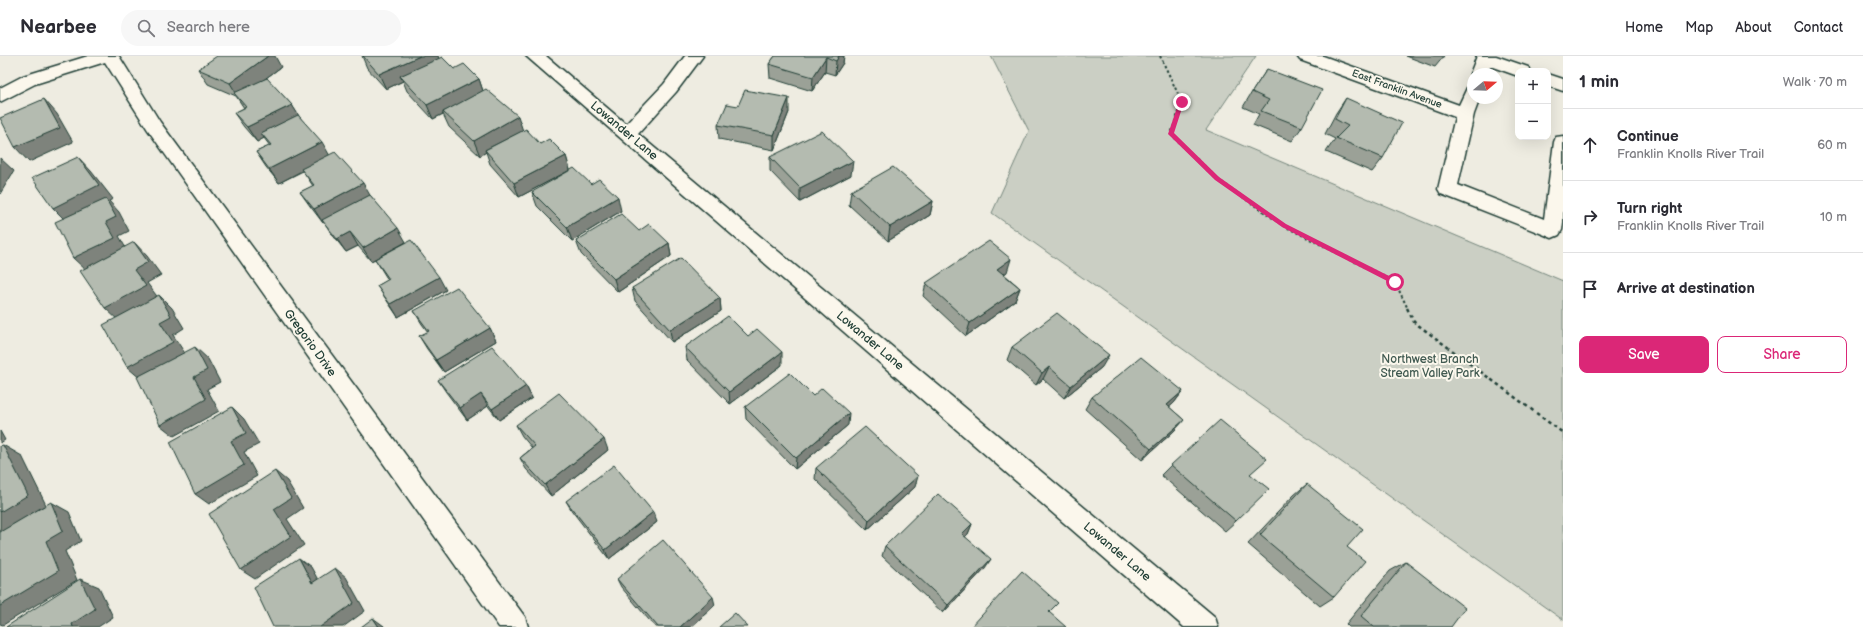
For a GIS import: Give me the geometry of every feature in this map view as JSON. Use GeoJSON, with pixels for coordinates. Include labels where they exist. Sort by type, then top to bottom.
{"type":"FeatureCollection","features":[{"type":"Feature","properties":{"kind":"street"},"geometry":{"type":"LineString","coordinates":[[0,96],[29,80],[108,56]]}},
{"type":"Feature","properties":{"kind":"street","name":"Gregorio Drive"},"geometry":{"type":"LineString","coordinates":[[108,56],[154,126],[515,627]]}},
{"type":"Feature","properties":{"kind":"street","name":"Lowander Lane"},"geometry":{"type":"LineString","coordinates":[[535,56],[1205,627]]}},
{"type":"Feature","properties":{"kind":"street"},"geometry":{"type":"LineString","coordinates":[[627,134],[670,88],[694,56]]}},
{"type":"Feature","properties":{"kind":"street","name":"East Franklin Avenue"},"geometry":{"type":"LineString","coordinates":[[1306,56],[1465,114]]}},
{"type":"Feature","properties":{"kind":"street"},"geometry":{"type":"LineString","coordinates":[[1481,68],[1484,58],[1515,69]]}},
{"type":"Feature","properties":{"kind":"street"},"geometry":{"type":"LineString","coordinates":[[1551,81],[1563,85]]}},
{"type":"Feature","properties":{"kind":"street"},"geometry":{"type":"LineString","coordinates":[[1469,104],[1448,189],[1552,230],[1563,142]]}},
{"type":"Feature","properties":{"kind":"path"},"geometry":{"type":"LineString","coordinates":[[1160,56],[1182,102],[1171,134],[1217,179],[1284,226],[1395,282],[1414,322],[1563,433]]}},
{"type":"Feature","properties":{"kind":"green space","name":"Northwest Branch Stream Valley Park"},"geometry":{"type":"Polygon","coordinates":[[[991,56],[1256,56],[1206,130],[1563,281],[1563,620],[992,213],[1029,131],[991,56]]]}},
{"type":"Feature","properties":{"kind":"building"},"geometry":{"type":"Polygon","coordinates":[[[217,56],[268,56],[230,83],[198,69],[217,56]]]}},
{"type":"Feature","properties":{"kind":"building"},"geometry":{"type":"Polygon","coordinates":[[[363,56],[420,56],[379,74],[363,56]]]}},
{"type":"Feature","properties":{"kind":"building"},"geometry":{"type":"Polygon","coordinates":[[[775,56],[839,56],[836,61],[826,57],[813,77],[769,64],[775,56]]]}},
{"type":"Feature","properties":{"kind":"building"},"geometry":{"type":"Polygon","coordinates":[[[442,57],[454,69],[464,64],[479,79],[427,105],[400,76],[442,57]]]}},
{"type":"Feature","properties":{"kind":"building"},"geometry":{"type":"Polygon","coordinates":[[[1267,69],[1322,90],[1302,127],[1261,111],[1269,100],[1252,92],[1267,69]]]}},
{"type":"Feature","properties":{"kind":"building"},"geometry":{"type":"Polygon","coordinates":[[[267,78],[292,105],[247,127],[234,113],[246,107],[234,93],[267,78]]]}},
{"type":"Feature","properties":{"kind":"building"},"geometry":{"type":"Polygon","coordinates":[[[486,89],[518,116],[474,141],[443,112],[486,89]]]}},
{"type":"Feature","properties":{"kind":"building"},"geometry":{"type":"Polygon","coordinates":[[[745,90],[789,98],[774,135],[718,125],[727,104],[738,106],[745,90]]]}},
{"type":"Feature","properties":{"kind":"building"},"geometry":{"type":"Polygon","coordinates":[[[1346,98],[1402,123],[1383,158],[1336,138],[1348,126],[1335,119],[1346,98]]]}},
{"type":"Feature","properties":{"kind":"building"},"geometry":{"type":"Polygon","coordinates":[[[44,99],[60,128],[15,147],[0,118],[44,99]]]}},
{"type":"Feature","properties":{"kind":"building"},"geometry":{"type":"Polygon","coordinates":[[[298,115],[322,142],[269,169],[256,152],[271,145],[261,133],[298,115]]]}},
{"type":"Feature","properties":{"kind":"building"},"geometry":{"type":"Polygon","coordinates":[[[526,129],[540,144],[549,139],[566,156],[514,183],[485,150],[526,129]]]}},
{"type":"Feature","properties":{"kind":"building"},"geometry":{"type":"Polygon","coordinates":[[[822,131],[853,161],[800,188],[770,157],[822,131]]]}},
{"type":"Feature","properties":{"kind":"building"},"geometry":{"type":"Polygon","coordinates":[[[335,152],[363,183],[314,209],[300,192],[314,185],[301,169],[335,152]]]}},
{"type":"Feature","properties":{"kind":"building"},"geometry":{"type":"Polygon","coordinates":[[[78,157],[99,185],[53,208],[32,178],[78,157]]]}},
{"type":"Feature","properties":{"kind":"building"},"geometry":{"type":"Polygon","coordinates":[[[893,167],[933,201],[890,227],[851,191],[893,167]]]}},
{"type":"Feature","properties":{"kind":"building"},"geometry":{"type":"Polygon","coordinates":[[[574,168],[591,184],[599,179],[618,197],[567,227],[532,192],[574,168]]]}},
{"type":"Feature","properties":{"kind":"building"},"geometry":{"type":"Polygon","coordinates":[[[370,195],[398,228],[363,248],[350,232],[337,239],[322,220],[370,195]]]}},
{"type":"Feature","properties":{"kind":"building"},"geometry":{"type":"Polygon","coordinates":[[[106,199],[116,217],[106,222],[115,238],[73,258],[55,222],[106,199]]]}},
{"type":"Feature","properties":{"kind":"building"},"geometry":{"type":"Polygon","coordinates":[[[621,214],[639,231],[649,224],[669,243],[614,279],[576,241],[621,214]]]}},
{"type":"Feature","properties":{"kind":"building"},"geometry":{"type":"Polygon","coordinates":[[[411,240],[439,277],[390,304],[377,286],[389,279],[375,259],[411,240]]]}},
{"type":"Feature","properties":{"kind":"building"},"geometry":{"type":"Polygon","coordinates":[[[989,241],[1011,259],[997,269],[1020,288],[970,323],[926,283],[989,241]]]}},
{"type":"Feature","properties":{"kind":"building"},"geometry":{"type":"Polygon","coordinates":[[[134,242],[148,262],[134,270],[146,286],[105,308],[80,271],[134,242]]]}},
{"type":"Feature","properties":{"kind":"building"},"geometry":{"type":"Polygon","coordinates":[[[681,258],[720,298],[670,330],[632,288],[681,258]]]}},
{"type":"Feature","properties":{"kind":"building"},"geometry":{"type":"Polygon","coordinates":[[[457,287],[490,328],[436,360],[419,336],[429,331],[414,311],[457,287]]]}},
{"type":"Feature","properties":{"kind":"building"},"geometry":{"type":"Polygon","coordinates":[[[159,295],[171,316],[160,322],[173,342],[127,367],[103,325],[159,295]]]}},
{"type":"Feature","properties":{"kind":"building"},"geometry":{"type":"Polygon","coordinates":[[[1057,313],[1109,355],[1071,386],[1049,367],[1042,373],[1012,347],[1057,313]]]}},
{"type":"Feature","properties":{"kind":"building"},"geometry":{"type":"Polygon","coordinates":[[[728,316],[748,336],[757,329],[782,352],[729,392],[685,347],[728,316]]]}},
{"type":"Feature","properties":{"kind":"building"},"geometry":{"type":"Polygon","coordinates":[[[492,346],[526,386],[492,409],[481,394],[460,408],[438,380],[492,346]]]}},
{"type":"Feature","properties":{"kind":"building"},"geometry":{"type":"Polygon","coordinates":[[[195,347],[207,370],[194,377],[206,399],[160,425],[137,377],[195,347]]]}},
{"type":"Feature","properties":{"kind":"building"},"geometry":{"type":"Polygon","coordinates":[[[1141,357],[1183,391],[1167,405],[1184,420],[1151,449],[1092,397],[1141,357]]]}},
{"type":"Feature","properties":{"kind":"building"},"geometry":{"type":"Polygon","coordinates":[[[790,373],[813,396],[822,388],[849,413],[796,458],[745,407],[790,373]]]}},
{"type":"Feature","properties":{"kind":"building"},"geometry":{"type":"Polygon","coordinates":[[[559,393],[604,439],[545,485],[520,458],[535,446],[516,425],[559,393]]]}},
{"type":"Feature","properties":{"kind":"building"},"geometry":{"type":"Polygon","coordinates":[[[232,407],[246,433],[231,441],[244,465],[195,494],[170,442],[232,407]]]}},
{"type":"Feature","properties":{"kind":"building"},"geometry":{"type":"Polygon","coordinates":[[[1220,420],[1267,459],[1250,474],[1269,489],[1236,521],[1171,465],[1220,420]]]}},
{"type":"Feature","properties":{"kind":"building"},"geometry":{"type":"Polygon","coordinates":[[[865,427],[918,476],[869,520],[816,468],[865,427]]]}},
{"type":"Feature","properties":{"kind":"building"},"geometry":{"type":"Polygon","coordinates":[[[3,445],[28,495],[0,512],[0,446],[3,445]]]}},
{"type":"Feature","properties":{"kind":"building"},"geometry":{"type":"Polygon","coordinates":[[[614,465],[653,512],[605,550],[566,501],[614,465]]]}},
{"type":"Feature","properties":{"kind":"building"},"geometry":{"type":"Polygon","coordinates":[[[275,471],[291,498],[274,509],[291,536],[241,570],[209,514],[275,471]]]}},
{"type":"Feature","properties":{"kind":"building"},"geometry":{"type":"Polygon","coordinates":[[[1307,484],[1363,529],[1347,547],[1365,561],[1334,597],[1260,535],[1307,484]]]}},
{"type":"Feature","properties":{"kind":"building"},"geometry":{"type":"Polygon","coordinates":[[[938,494],[972,524],[962,534],[991,559],[948,605],[885,546],[938,494]]]}},
{"type":"Feature","properties":{"kind":"building"},"geometry":{"type":"Polygon","coordinates":[[[51,502],[63,531],[46,541],[58,571],[0,606],[0,532],[51,502]]]}},
{"type":"Feature","properties":{"kind":"building"},"geometry":{"type":"Polygon","coordinates":[[[663,540],[713,597],[680,627],[658,627],[617,579],[663,540]]]}},
{"type":"Feature","properties":{"kind":"building"},"geometry":{"type":"Polygon","coordinates":[[[299,558],[312,583],[335,568],[354,603],[320,627],[273,627],[254,587],[299,558]]]}},
{"type":"Feature","properties":{"kind":"building"},"geometry":{"type":"Polygon","coordinates":[[[1406,562],[1465,608],[1451,627],[1374,627],[1361,616],[1406,562]]]}},
{"type":"Feature","properties":{"kind":"building"},"geometry":{"type":"Polygon","coordinates":[[[1022,571],[1058,603],[1049,612],[1066,627],[971,627],[1022,571]]]}},
{"type":"Feature","properties":{"kind":"building"},"geometry":{"type":"Polygon","coordinates":[[[80,579],[95,609],[72,624],[73,627],[6,627],[80,579]]]}},
{"type":"Feature","properties":{"kind":"building"},"geometry":{"type":"Polygon","coordinates":[[[735,613],[748,627],[719,627],[735,613]]]}},
{"type":"Feature","properties":{"kind":"building"},"geometry":{"type":"Polygon","coordinates":[[[373,618],[379,627],[361,627],[373,618]]]}},
{"type":"Feature","properties":{"kind":"route"},"geometry":{"type":"LineString","coordinates":[[1182,102],[1171,134],[1217,179],[1284,226],[1395,282]]}}]}
